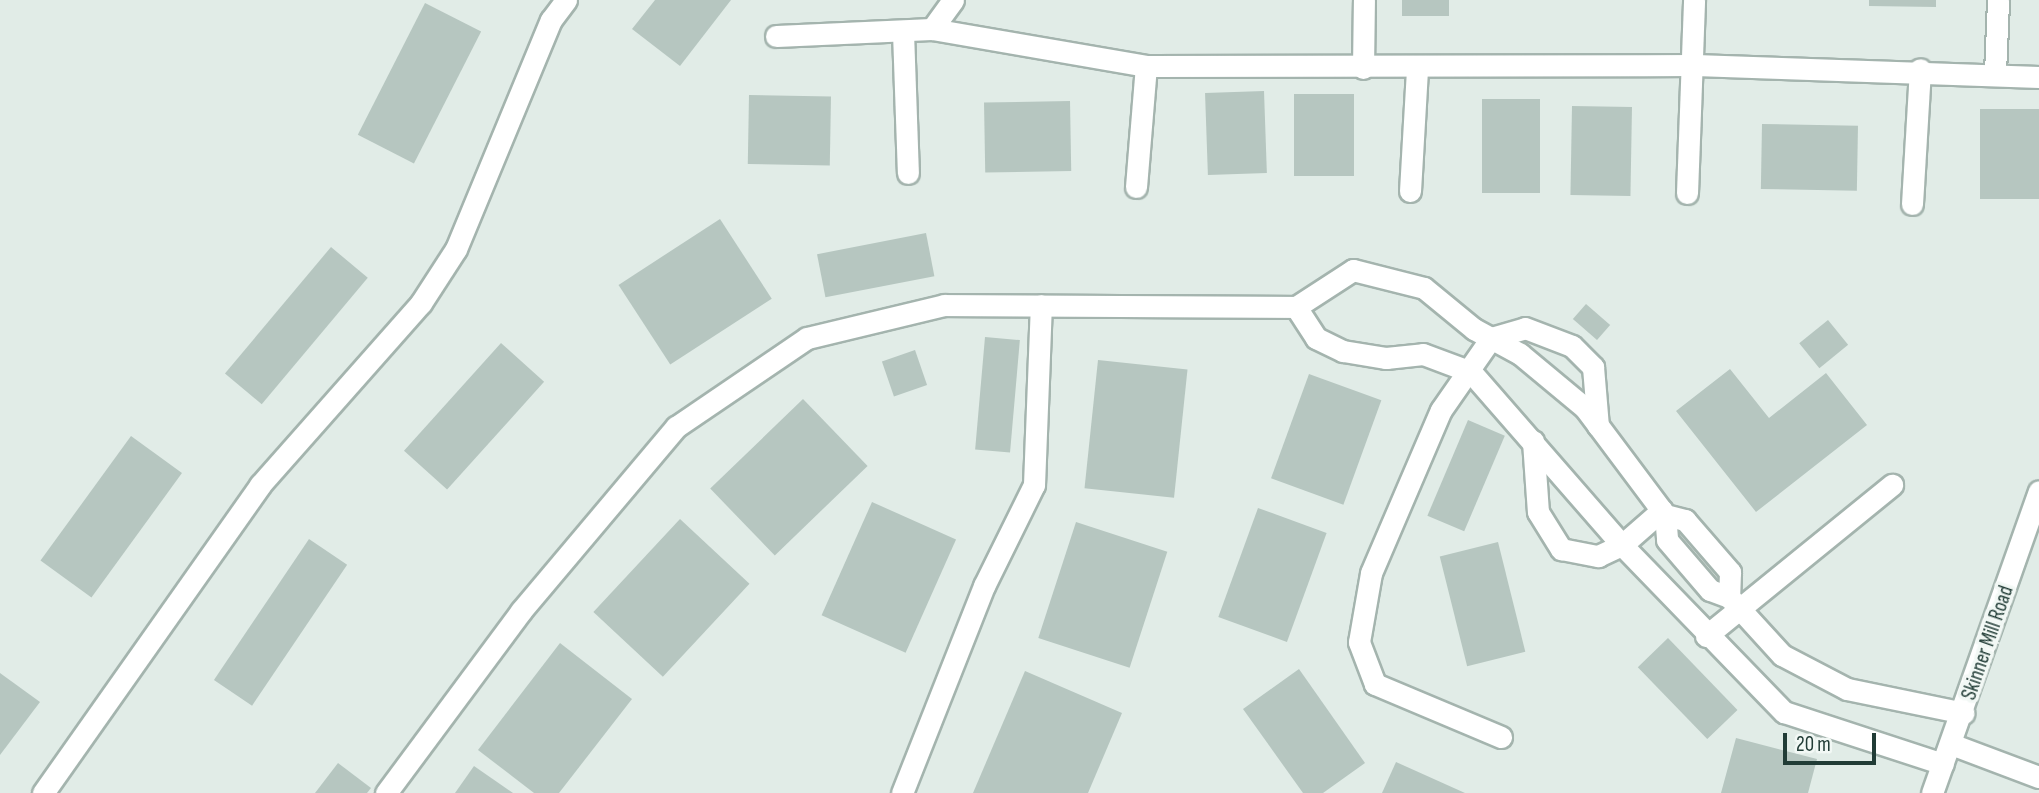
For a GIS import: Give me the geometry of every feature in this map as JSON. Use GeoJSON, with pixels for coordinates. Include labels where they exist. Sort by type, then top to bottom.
{"type":"FeatureCollection","features":[{"type":"Feature","properties":{"kind":"street"},"geometry":{"type":"LineString","coordinates":[[43,793],[260,485],[421,303],[456,249],[551,20],[566,0]]}},
{"type":"Feature","properties":{"kind":"street"},"geometry":{"type":"LineString","coordinates":[[932,29],[953,0]]}},
{"type":"Feature","properties":{"kind":"street"},"geometry":{"type":"LineString","coordinates":[[1363,68],[1364,0]]}},
{"type":"Feature","properties":{"kind":"street"},"geometry":{"type":"LineString","coordinates":[[1687,193],[1695,65],[1694,0]]}},
{"type":"Feature","properties":{"kind":"street"},"geometry":{"type":"LineString","coordinates":[[1996,73],[1998,0]]}},
{"type":"Feature","properties":{"kind":"street"},"geometry":{"type":"LineString","coordinates":[[776,36],[932,29],[1146,66],[1417,68],[1695,65],[1920,69],[2039,77]]}},
{"type":"Feature","properties":{"kind":"street"},"geometry":{"type":"LineString","coordinates":[[903,32],[908,173]]}},
{"type":"Feature","properties":{"kind":"street"},"geometry":{"type":"LineString","coordinates":[[1136,187],[1146,66]]}},
{"type":"Feature","properties":{"kind":"street"},"geometry":{"type":"LineString","coordinates":[[1410,191],[1417,68]]}},
{"type":"Feature","properties":{"kind":"street"},"geometry":{"type":"LineString","coordinates":[[1912,204],[1920,69]]}},
{"type":"Feature","properties":{"kind":"street"},"geometry":{"type":"LineString","coordinates":[[386,793],[521,611],[676,428],[807,338],[944,305],[1296,307],[1353,270],[1424,288],[1491,338],[1520,354],[1598,426],[1664,512],[1685,520],[1730,572],[1734,604],[1803,671],[1884,701],[1964,713]]}},
{"type":"Feature","properties":{"kind":"street"},"geometry":{"type":"LineString","coordinates":[[902,793],[984,586],[1034,485],[1041,304]]}},
{"type":"Feature","properties":{"kind":"street"},"geometry":{"type":"LineString","coordinates":[[1296,307],[1316,338],[1343,351],[1386,358],[1423,354],[1471,372],[1622,545],[1706,636],[1784,712],[1943,764]]}},
{"type":"Feature","properties":{"kind":"street"},"geometry":{"type":"LineString","coordinates":[[1501,737],[1375,684],[1359,642],[1371,573],[1409,475],[1441,410],[1471,372],[1491,338],[1525,328],[1572,346],[1594,367],[1598,426]]}},
{"type":"Feature","properties":{"kind":"street"},"geometry":{"type":"LineString","coordinates":[[1533,441],[1532,481],[1548,535],[1581,556],[1622,545],[1664,512]]}},
{"type":"Feature","properties":{"kind":"street"},"geometry":{"type":"LineString","coordinates":[[1706,636],[1734,604],[1892,485]]}},
{"type":"Feature","properties":{"kind":"street","name":"Skinner Mill Road"},"geometry":{"type":"LineString","coordinates":[[1931,793],[1964,713],[2039,491]]}},
{"type":"Feature","properties":{"kind":"street"},"geometry":{"type":"LineString","coordinates":[[1951,744],[2039,777]]}},
{"type":"Feature","properties":{"kind":"building"},"geometry":{"type":"Polygon","coordinates":[[[655,0],[731,0],[680,66],[632,29],[655,0]]]}},
{"type":"Feature","properties":{"kind":"building"},"geometry":{"type":"Polygon","coordinates":[[[1402,0],[1449,0],[1449,16],[1402,16],[1402,0]]]}},
{"type":"Feature","properties":{"kind":"building"},"geometry":{"type":"Polygon","coordinates":[[[1869,0],[1936,0],[1936,7],[1869,6],[1869,0]]]}},
{"type":"Feature","properties":{"kind":"building"},"geometry":{"type":"Polygon","coordinates":[[[425,3],[481,32],[414,163],[358,135],[425,3]]]}},
{"type":"Feature","properties":{"kind":"building"},"geometry":{"type":"Polygon","coordinates":[[[1264,91],[1267,173],[1208,175],[1205,93],[1264,91]]]}},
{"type":"Feature","properties":{"kind":"building"},"geometry":{"type":"Polygon","coordinates":[[[1294,94],[1354,94],[1354,176],[1294,176],[1294,94]]]}},
{"type":"Feature","properties":{"kind":"building"},"geometry":{"type":"Polygon","coordinates":[[[749,95],[831,96],[830,165],[748,164],[749,95]]]}},
{"type":"Feature","properties":{"kind":"building"},"geometry":{"type":"Polygon","coordinates":[[[1482,99],[1540,99],[1540,193],[1482,193],[1482,99]]]}},
{"type":"Feature","properties":{"kind":"building"},"geometry":{"type":"Polygon","coordinates":[[[1070,101],[1071,171],[985,172],[984,103],[1070,101]]]}},
{"type":"Feature","properties":{"kind":"building"},"geometry":{"type":"Polygon","coordinates":[[[1572,106],[1632,107],[1630,196],[1570,195],[1572,106]]]}},
{"type":"Feature","properties":{"kind":"building"},"geometry":{"type":"Polygon","coordinates":[[[1980,109],[2039,109],[2039,199],[1980,199],[1980,109]]]}},
{"type":"Feature","properties":{"kind":"building"},"geometry":{"type":"Polygon","coordinates":[[[1762,124],[1858,126],[1857,191],[1761,189],[1762,124]]]}},
{"type":"Feature","properties":{"kind":"building"},"geometry":{"type":"Polygon","coordinates":[[[720,219],[772,299],[670,365],[619,285],[720,219]]]}},
{"type":"Feature","properties":{"kind":"building"},"geometry":{"type":"Polygon","coordinates":[[[926,233],[934,276],[825,297],[817,254],[926,233]]]}},
{"type":"Feature","properties":{"kind":"building"},"geometry":{"type":"Polygon","coordinates":[[[331,247],[368,278],[262,404],[225,373],[331,247]]]}},
{"type":"Feature","properties":{"kind":"building"},"geometry":{"type":"Polygon","coordinates":[[[1586,304],[1610,325],[1597,340],[1573,319],[1586,304]]]}},
{"type":"Feature","properties":{"kind":"building"},"geometry":{"type":"Polygon","coordinates":[[[1828,320],[1848,345],[1819,368],[1799,343],[1828,320]]]}},
{"type":"Feature","properties":{"kind":"building"},"geometry":{"type":"Polygon","coordinates":[[[985,337],[1020,340],[1010,453],[975,450],[985,337]]]}},
{"type":"Feature","properties":{"kind":"building"},"geometry":{"type":"Polygon","coordinates":[[[501,343],[544,382],[447,490],[404,451],[501,343]]]}},
{"type":"Feature","properties":{"kind":"building"},"geometry":{"type":"Polygon","coordinates":[[[915,350],[927,385],[894,396],[882,361],[915,350]]]}},
{"type":"Feature","properties":{"kind":"building"},"geometry":{"type":"Polygon","coordinates":[[[1098,360],[1188,369],[1174,498],[1085,488],[1098,360]]]}},
{"type":"Feature","properties":{"kind":"building"},"geometry":{"type":"Polygon","coordinates":[[[1730,369],[1769,418],[1826,373],[1867,425],[1756,512],[1676,411],[1730,369]]]}},
{"type":"Feature","properties":{"kind":"building"},"geometry":{"type":"Polygon","coordinates":[[[1309,374],[1381,400],[1343,505],[1271,478],[1309,374]]]}},
{"type":"Feature","properties":{"kind":"building"},"geometry":{"type":"Polygon","coordinates":[[[803,399],[868,466],[775,556],[710,489],[803,399]]]}},
{"type":"Feature","properties":{"kind":"building"},"geometry":{"type":"Polygon","coordinates":[[[1468,420],[1505,436],[1464,531],[1427,516],[1468,420]]]}},
{"type":"Feature","properties":{"kind":"building"},"geometry":{"type":"Polygon","coordinates":[[[131,436],[182,473],[91,598],[40,561],[131,436]]]}},
{"type":"Feature","properties":{"kind":"building"},"geometry":{"type":"Polygon","coordinates":[[[872,502],[956,539],[906,653],[822,615],[872,502]]]}},
{"type":"Feature","properties":{"kind":"building"},"geometry":{"type":"Polygon","coordinates":[[[1258,508],[1327,533],[1287,642],[1218,617],[1258,508]]]}},
{"type":"Feature","properties":{"kind":"building"},"geometry":{"type":"Polygon","coordinates":[[[680,519],[749,584],[663,677],[593,612],[680,519]]]}},
{"type":"Feature","properties":{"kind":"building"},"geometry":{"type":"Polygon","coordinates":[[[1076,522],[1167,552],[1130,668],[1038,638],[1076,522]]]}},
{"type":"Feature","properties":{"kind":"building"},"geometry":{"type":"Polygon","coordinates":[[[309,539],[347,565],[252,706],[214,680],[309,539]]]}},
{"type":"Feature","properties":{"kind":"building"},"geometry":{"type":"Polygon","coordinates":[[[1498,542],[1525,652],[1467,666],[1440,557],[1498,542]]]}},
{"type":"Feature","properties":{"kind":"building"},"geometry":{"type":"Polygon","coordinates":[[[1668,638],[1737,710],[1707,739],[1638,667],[1668,638]]]}},
{"type":"Feature","properties":{"kind":"building"},"geometry":{"type":"Polygon","coordinates":[[[560,643],[632,699],[559,793],[534,793],[478,750],[560,643]]]}},
{"type":"Feature","properties":{"kind":"building"},"geometry":{"type":"Polygon","coordinates":[[[1299,669],[1365,763],[1323,793],[1303,793],[1243,709],[1299,669]]]}},
{"type":"Feature","properties":{"kind":"building"},"geometry":{"type":"Polygon","coordinates":[[[1025,671],[1122,713],[1088,793],[973,793],[1025,671]]]}},
{"type":"Feature","properties":{"kind":"building"},"geometry":{"type":"Polygon","coordinates":[[[0,673],[40,702],[0,755],[0,673]]]}},
{"type":"Feature","properties":{"kind":"building"},"geometry":{"type":"Polygon","coordinates":[[[1736,738],[1817,759],[1808,793],[1721,793],[1736,738]]]}},
{"type":"Feature","properties":{"kind":"building"},"geometry":{"type":"Polygon","coordinates":[[[1396,762],[1465,793],[1382,793],[1396,762]]]}},
{"type":"Feature","properties":{"kind":"building"},"geometry":{"type":"Polygon","coordinates":[[[338,763],[371,788],[367,793],[315,793],[338,763]]]}},
{"type":"Feature","properties":{"kind":"building"},"geometry":{"type":"Polygon","coordinates":[[[474,766],[513,793],[455,793],[474,766]]]}}]}
